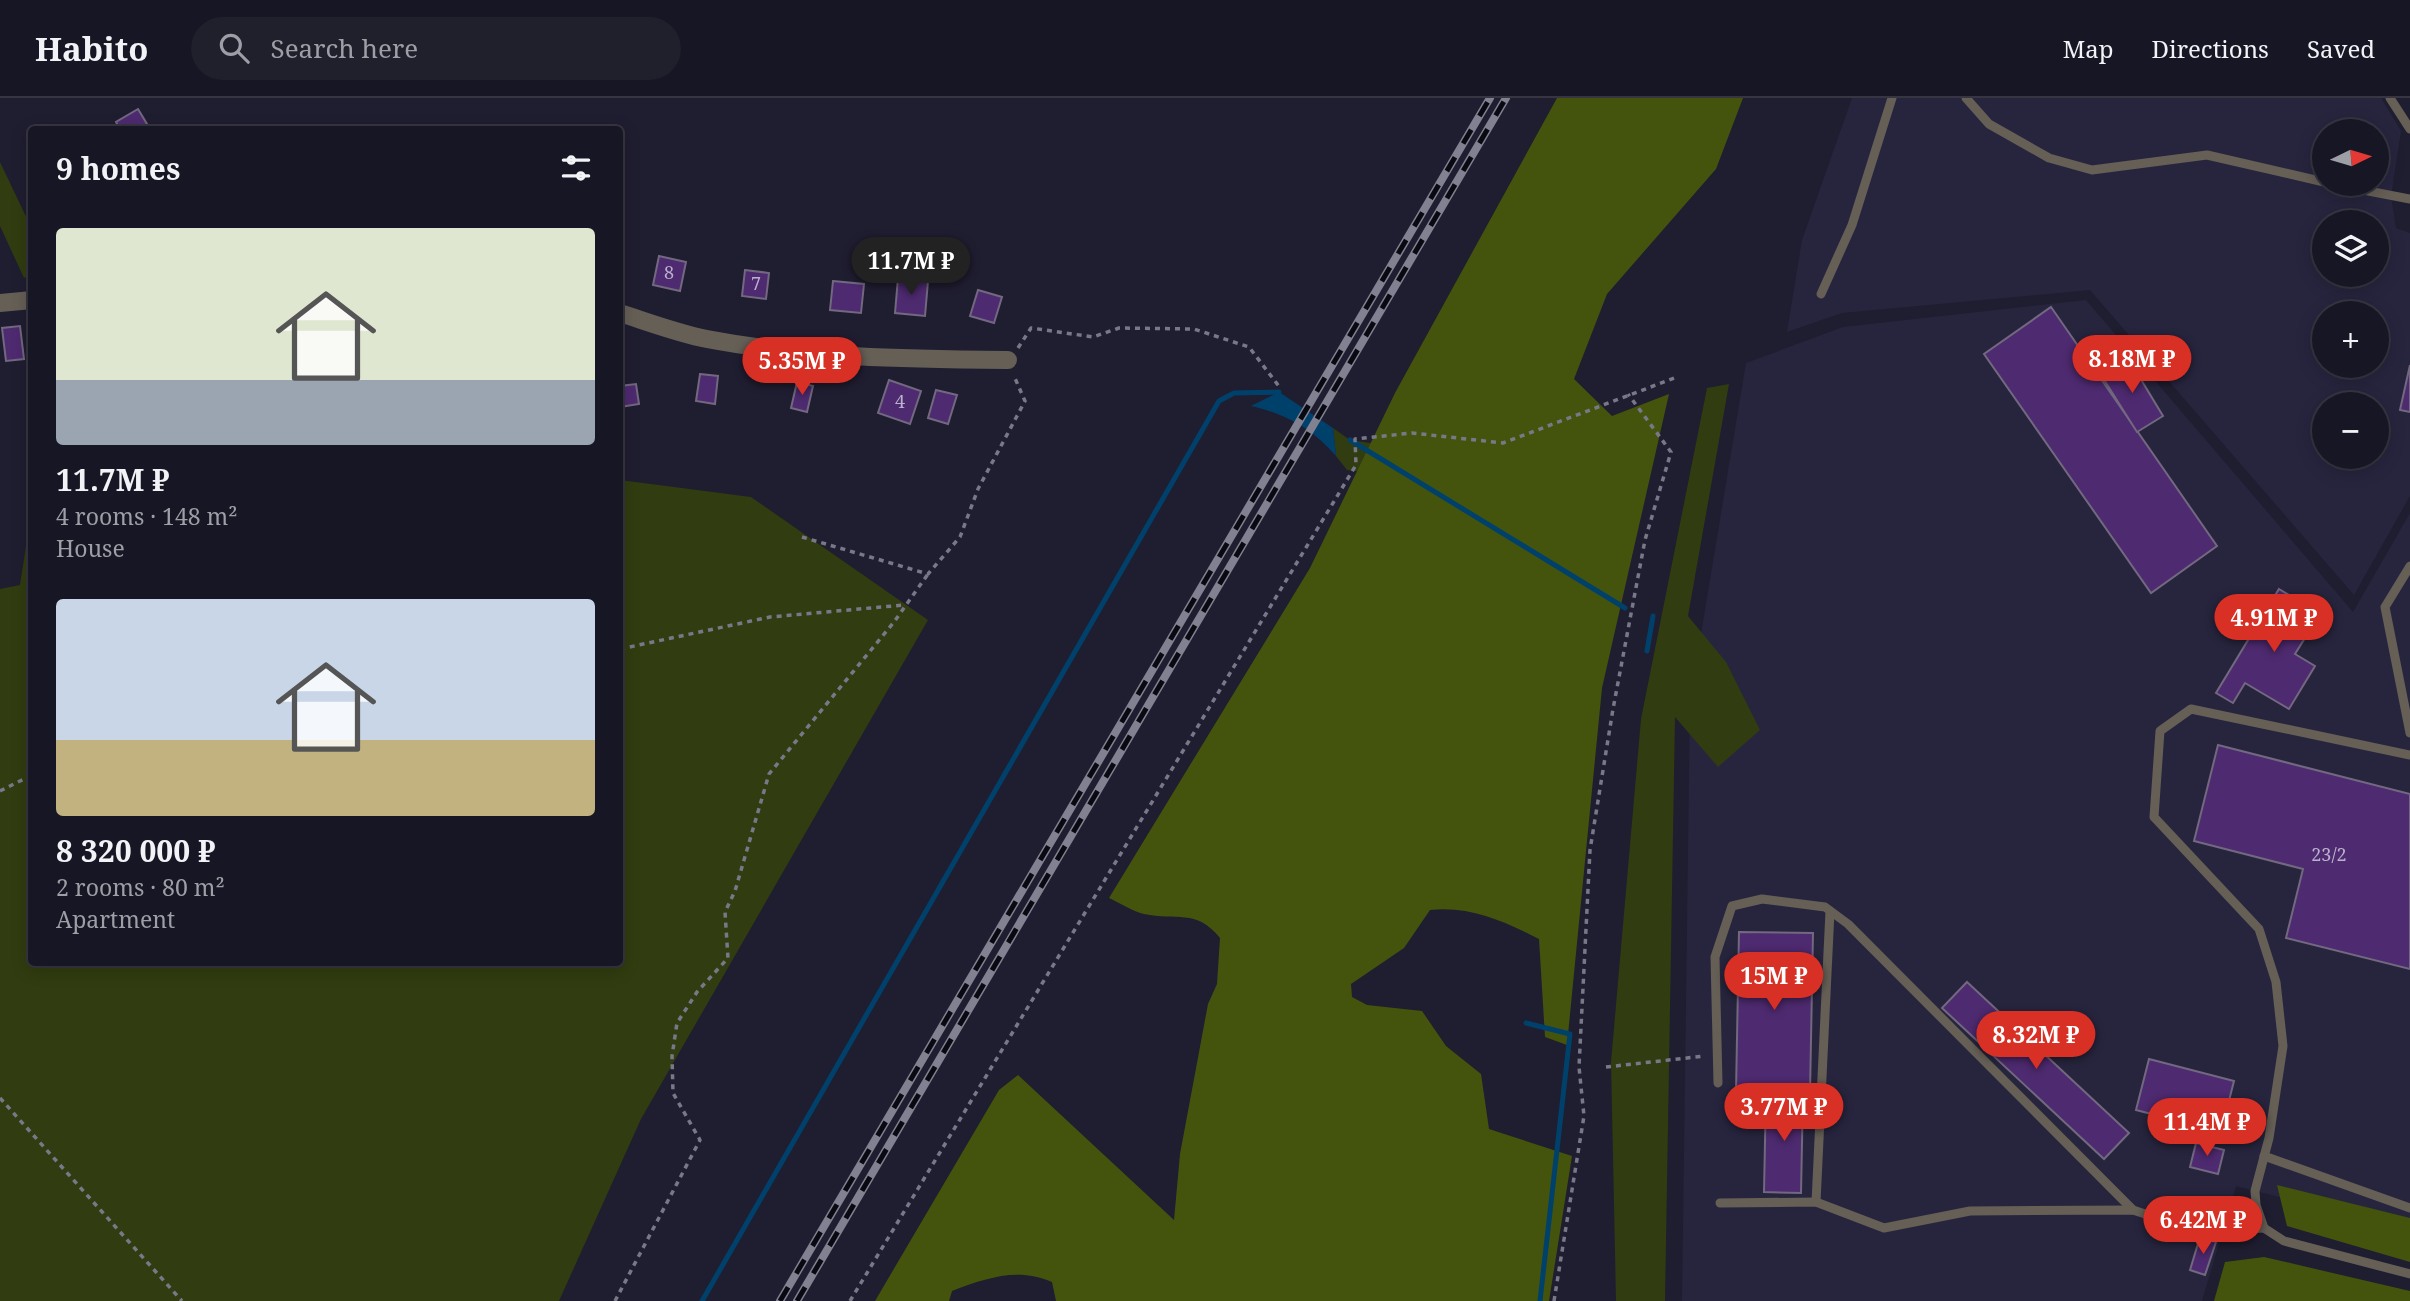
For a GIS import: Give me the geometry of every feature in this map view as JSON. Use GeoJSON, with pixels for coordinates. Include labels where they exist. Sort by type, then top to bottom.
{"type":"FeatureCollection","features":[{"type":"Feature","properties":{"kind":"street"},"geometry":{"type":"LineString","coordinates":[[0,303],[28,300]]}},
{"type":"Feature","properties":{"kind":"street"},"geometry":{"type":"LineString","coordinates":[[623,314],[707,339],[752,345],[877,358],[1008,360]]}},
{"type":"Feature","properties":{"kind":"lane"},"geometry":{"type":"LineString","coordinates":[[1821,294],[1852,225],[1892,98]]}},
{"type":"Feature","properties":{"kind":"lane"},"geometry":{"type":"LineString","coordinates":[[1966,98],[1989,124],[2049,158],[2092,170],[2207,155],[2312,179]]}},
{"type":"Feature","properties":{"kind":"lane"},"geometry":{"type":"LineString","coordinates":[[2390,98],[2410,130]]}},
{"type":"Feature","properties":{"kind":"lane"},"geometry":{"type":"LineString","coordinates":[[2389,195],[2410,199]]}},
{"type":"Feature","properties":{"kind":"lane"},"geometry":{"type":"LineString","coordinates":[[2410,566],[2385,607],[2410,733]]}},
{"type":"Feature","properties":{"kind":"lane"},"geometry":{"type":"LineString","coordinates":[[2264,1228],[2256,1205],[2255,1191],[2264,1156],[2283,1046],[2276,982],[2259,929],[2154,817],[2160,730],[2191,709],[2410,755]]}},
{"type":"Feature","properties":{"kind":"lane"},"geometry":{"type":"LineString","coordinates":[[1718,1083],[1715,957],[1732,906],[1762,899],[1825,907],[1848,924],[2133,1210]]}},
{"type":"Feature","properties":{"kind":"lane"},"geometry":{"type":"LineString","coordinates":[[1815,1202],[1830,911]]}},
{"type":"Feature","properties":{"kind":"lane"},"geometry":{"type":"LineString","coordinates":[[2264,1156],[2410,1208]]}},
{"type":"Feature","properties":{"kind":"lane"},"geometry":{"type":"LineString","coordinates":[[1720,1203],[1815,1202],[1884,1228],[1970,1211],[2133,1210],[2200,1232],[2264,1228],[2284,1241],[2410,1274]]}},
{"type":"Feature","properties":{"kind":"path"},"geometry":{"type":"LineString","coordinates":[[615,1301],[700,1140],[673,1093],[672,1056],[677,1023],[698,992],[728,958],[725,912],[735,891],[769,774],[960,537],[978,489],[1025,401],[1008,360],[1031,328],[1093,337],[1119,328],[1194,328],[1249,347],[1281,389]]}},
{"type":"Feature","properties":{"kind":"path"},"geometry":{"type":"LineString","coordinates":[[850,1301],[1356,466],[1355,439],[1412,433],[1503,443],[1677,377]]}},
{"type":"Feature","properties":{"kind":"path"},"geometry":{"type":"LineString","coordinates":[[1554,1301],[1584,1116],[1579,1067],[1590,850],[1645,540],[1671,452],[1628,394]]}},
{"type":"Feature","properties":{"kind":"path"},"geometry":{"type":"LineString","coordinates":[[802,537],[928,574]]}},
{"type":"Feature","properties":{"kind":"path"},"geometry":{"type":"LineString","coordinates":[[623,648],[770,617],[905,605]]}},
{"type":"Feature","properties":{"kind":"path"},"geometry":{"type":"LineString","coordinates":[[0,791],[28,777]]}},
{"type":"Feature","properties":{"kind":"path"},"geometry":{"type":"LineString","coordinates":[[1606,1067],[1676,1062],[1717,1054]]}},
{"type":"Feature","properties":{"kind":"path"},"geometry":{"type":"LineString","coordinates":[[0,1098],[182,1301]]}},
{"type":"Feature","properties":{"kind":"shaded area"},"geometry":{"type":"Polygon","coordinates":[[[1852,98],[2381,98],[2401,131],[2391,196],[2396,228],[2410,233],[2410,496],[2354,595],[2090,290],[1842,313],[1787,332],[1802,240],[1852,98]]]}},
{"type":"Feature","properties":{"kind":"shaded area"},"geometry":{"type":"Polygon","coordinates":[[[2086,300],[2353,612],[2410,513],[2410,1230],[2236,1186],[2202,1301],[1682,1301],[1690,700],[1746,363],[1843,327],[2086,300]]]}},
{"type":"Feature","properties":{"kind":"green space"},"geometry":{"type":"Polygon","coordinates":[[[1557,98],[1743,98],[1716,169],[1607,294],[1574,379],[1612,416],[1669,394],[1602,688],[1567,1045],[1545,1037],[1539,939],[1486,916],[1459,910],[1430,910],[1404,948],[1351,984],[1352,997],[1367,1005],[1422,1011],[1446,1046],[1481,1074],[1489,1129],[1572,1156],[1549,1301],[1056,1301],[1052,1282],[1027,1275],[1014,1275],[990,1278],[952,1291],[949,1301],[875,1301],[999,1090],[1018,1075],[1174,1220],[1180,1154],[1208,1004],[1217,984],[1220,938],[1194,919],[1144,914],[1109,898],[1310,568],[1395,393],[1557,98]]]}},
{"type":"Feature","properties":{"kind":"green space"},"geometry":{"type":"Polygon","coordinates":[[[0,162],[28,221],[28,276],[24,278],[0,226],[0,162]]]}},
{"type":"Feature","properties":{"kind":"green space"},"geometry":{"type":"Polygon","coordinates":[[[1729,384],[1688,616],[1726,662],[1760,730],[1718,767],[1675,717],[1665,1301],[1616,1301],[1611,1062],[1641,719],[1707,388],[1729,384]]]}},
{"type":"Feature","properties":{"kind":"green space"},"geometry":{"type":"Polygon","coordinates":[[[1333,428],[1350,440],[1384,445],[1377,474],[1347,470],[1336,456],[1333,428]]]}},
{"type":"Feature","properties":{"kind":"green space"},"geometry":{"type":"Polygon","coordinates":[[[623,480],[751,497],[928,620],[641,1119],[559,1301],[0,1301],[0,589],[20,585],[28,533],[28,966],[623,966],[623,480]]]}},
{"type":"Feature","properties":{"kind":"green space"},"geometry":{"type":"Polygon","coordinates":[[[2277,1185],[2410,1218],[2410,1262],[2287,1226],[2277,1185]]]}},
{"type":"Feature","properties":{"kind":"green space"},"geometry":{"type":"Polygon","coordinates":[[[2264,1257],[2410,1291],[2410,1301],[2214,1301],[2225,1262],[2264,1257]]]}},
{"type":"Feature","properties":{"kind":"water"},"geometry":{"type":"Polygon","coordinates":[[[1279,392],[1333,428],[1336,456],[1318,438],[1298,424],[1276,413],[1251,406],[1279,392]]]}},
{"type":"Feature","properties":{"kind":"building"},"geometry":{"type":"Polygon","coordinates":[[[138,109],[147,124],[118,126],[116,122],[138,109]]]}},
{"type":"Feature","properties":{"kind":"building"},"geometry":{"type":"Polygon","coordinates":[[[659,256],[686,262],[680,291],[653,285],[659,256]]]}},
{"type":"Feature","properties":{"kind":"building"},"geometry":{"type":"Polygon","coordinates":[[[745,270],[769,273],[766,299],[742,296],[745,270]]]}},
{"type":"Feature","properties":{"kind":"building"},"geometry":{"type":"Polygon","coordinates":[[[898,278],[928,281],[925,316],[895,313],[898,278]]]}},
{"type":"Feature","properties":{"kind":"building"},"geometry":{"type":"Polygon","coordinates":[[[833,281],[864,284],[861,313],[830,310],[833,281]]]}},
{"type":"Feature","properties":{"kind":"building"},"geometry":{"type":"Polygon","coordinates":[[[978,290],[1002,297],[994,323],[970,316],[978,290]]]}},
{"type":"Feature","properties":{"kind":"building"},"geometry":{"type":"Polygon","coordinates":[[[2051,307],[2217,546],[2151,593],[1984,354],[2051,307]]]}},
{"type":"Feature","properties":{"kind":"building"},"geometry":{"type":"Polygon","coordinates":[[[20,326],[24,359],[6,361],[2,328],[20,326]]]}},
{"type":"Feature","properties":{"kind":"building"},"geometry":{"type":"Polygon","coordinates":[[[2128,358],[2163,416],[2137,432],[2101,375],[2128,358]]]}},
{"type":"Feature","properties":{"kind":"building"},"geometry":{"type":"Polygon","coordinates":[[[2410,365],[2410,412],[2400,410],[2410,365]]]}},
{"type":"Feature","properties":{"kind":"building"},"geometry":{"type":"Polygon","coordinates":[[[700,374],[718,376],[715,404],[696,401],[700,374]]]}},
{"type":"Feature","properties":{"kind":"building"},"geometry":{"type":"Polygon","coordinates":[[[889,380],[921,391],[910,424],[878,413],[889,380]]]}},
{"type":"Feature","properties":{"kind":"building"},"geometry":{"type":"Polygon","coordinates":[[[797,382],[813,386],[807,412],[791,408],[797,382]]]}},
{"type":"Feature","properties":{"kind":"building"},"geometry":{"type":"Polygon","coordinates":[[[636,384],[639,404],[623,407],[623,386],[636,384]]]}},
{"type":"Feature","properties":{"kind":"building"},"geometry":{"type":"Polygon","coordinates":[[[936,390],[957,395],[948,424],[928,418],[936,390]]]}},
{"type":"Feature","properties":{"kind":"building"},"geometry":{"type":"Polygon","coordinates":[[[2279,589],[2320,614],[2295,654],[2315,666],[2289,709],[2245,683],[2233,703],[2216,693],[2279,589]]]}},
{"type":"Feature","properties":{"kind":"building"},"geometry":{"type":"Polygon","coordinates":[[[2218,745],[2410,794],[2410,969],[2286,938],[2303,869],[2194,841],[2218,745]]]}},
{"type":"Feature","properties":{"kind":"building"},"geometry":{"type":"Polygon","coordinates":[[[1739,932],[1813,933],[1810,1093],[1736,1092],[1739,932]]]}},
{"type":"Feature","properties":{"kind":"building"},"geometry":{"type":"Polygon","coordinates":[[[1967,982],[2129,1133],[2104,1159],[1942,1008],[1967,982]]]}},
{"type":"Feature","properties":{"kind":"building"},"geometry":{"type":"Polygon","coordinates":[[[2149,1059],[2234,1081],[2221,1132],[2136,1110],[2149,1059]]]}},
{"type":"Feature","properties":{"kind":"building"},"geometry":{"type":"Polygon","coordinates":[[[1766,1093],[1803,1093],[1801,1193],[1764,1192],[1766,1093]]]}},
{"type":"Feature","properties":{"kind":"building"},"geometry":{"type":"Polygon","coordinates":[[[2196,1143],[2224,1150],[2218,1174],[2190,1167],[2196,1143]]]}},
{"type":"Feature","properties":{"kind":"building"},"geometry":{"type":"Polygon","coordinates":[[[2200,1237],[2216,1242],[2205,1275],[2190,1270],[2200,1237]]]}},
{"type":"Feature","properties":{"kind":"waterway"},"geometry":{"type":"LineString","coordinates":[[702,1301],[1219,401],[1234,393],[1279,392]]}},
{"type":"Feature","properties":{"kind":"waterway"},"geometry":{"type":"LineString","coordinates":[[1350,440],[1625,608]]}},
{"type":"Feature","properties":{"kind":"waterway"},"geometry":{"type":"LineString","coordinates":[[1647,651],[1653,616]]}},
{"type":"Feature","properties":{"kind":"waterway"},"geometry":{"type":"LineString","coordinates":[[1526,1023],[1570,1034],[1540,1301]]}},
{"type":"Feature","properties":{"kind":"railway"},"geometry":{"type":"LineString","coordinates":[[780,1301],[1490,98]]}},
{"type":"Feature","properties":{"kind":"railway"},"geometry":{"type":"LineString","coordinates":[[797,1301],[1506,98]]}}]}
